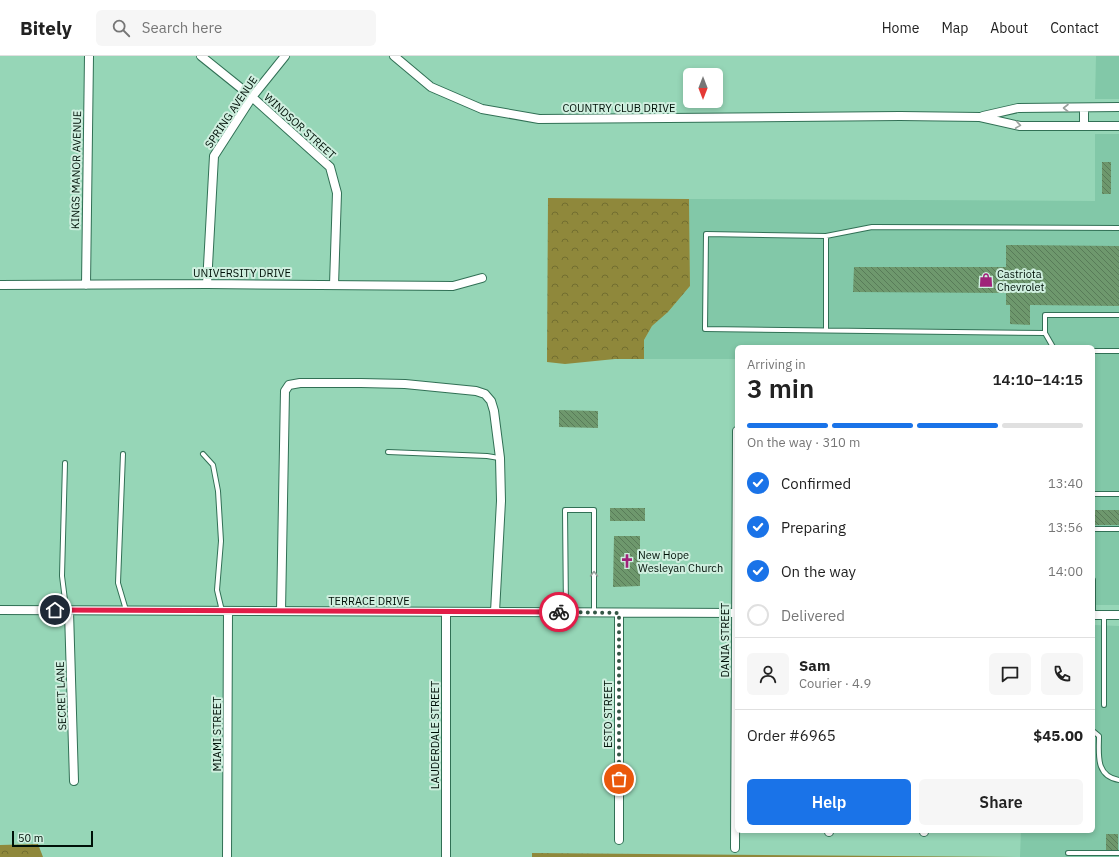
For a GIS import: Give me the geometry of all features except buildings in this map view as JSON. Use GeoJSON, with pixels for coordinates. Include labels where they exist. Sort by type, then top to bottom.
{"type":"FeatureCollection","features":[{"type":"Feature","properties":{"kind":"street","name":"KINGS MANOR AVENUE"},"geometry":{"type":"LineString","coordinates":[[86,285],[88,56]]}},
{"type":"Feature","properties":{"kind":"street","name":"WINDSOR STREET"},"geometry":{"type":"LineString","coordinates":[[200,56],[252,97],[330,167],[337,193],[334,285]]}},
{"type":"Feature","properties":{"kind":"street","name":"SPRING AVENUE"},"geometry":{"type":"LineString","coordinates":[[207,284],[214,156],[252,97],[285,56]]}},
{"type":"Feature","properties":{"kind":"street","name":"COUNTRY CLUB DRIVE"},"geometry":{"type":"LineString","coordinates":[[394,56],[431,87],[482,109],[539,119],[900,116],[980,117],[1020,126],[1119,126]]}},
{"type":"Feature","properties":{"kind":"street","name":"COUNTRY CLUB DRIVE"},"geometry":{"type":"LineString","coordinates":[[980,117],[1018,108],[1119,107]]}},
{"type":"Feature","properties":{"kind":"street"},"geometry":{"type":"LineString","coordinates":[[1084,108],[1084,126]]}},
{"type":"Feature","properties":{"kind":"street","name":"UNIVERSITY DRIVE"},"geometry":{"type":"LineString","coordinates":[[0,285],[207,284],[453,286],[482,278]]}},
{"type":"Feature","properties":{"kind":"street"},"geometry":{"type":"LineString","coordinates":[[281,611],[285,391],[289,385],[300,383],[360,383],[405,384],[476,391],[485,394],[491,401],[494,411],[500,458],[501,501],[495,612]]}},
{"type":"Feature","properties":{"kind":"street","name":"TERRACE DRIVE"},"geometry":{"type":"LineString","coordinates":[[0,610],[735,613]]}},
{"type":"Feature","properties":{"kind":"street","name":"SECRET LANE"},"geometry":{"type":"LineString","coordinates":[[69,610],[74,781]]}},
{"type":"Feature","properties":{"kind":"street","name":"MIAMI STREET"},"geometry":{"type":"LineString","coordinates":[[225,611],[227,857]]}},
{"type":"Feature","properties":{"kind":"street","name":"LAUDERDALE STREET"},"geometry":{"type":"LineString","coordinates":[[446,612],[446,857]]}},
{"type":"Feature","properties":{"kind":"street","name":"ESTO STREET"},"geometry":{"type":"LineString","coordinates":[[619,613],[619,840]]}},
{"type":"Feature","properties":{"kind":"street"},"geometry":{"type":"LineString","coordinates":[[1095,615],[1119,615]]}},
{"type":"Feature","properties":{"kind":"street","name":"DANIA STREET"},"geometry":{"type":"LineString","coordinates":[[735,833],[735,848]]}},
{"type":"Feature","properties":{"kind":"lane"},"geometry":{"type":"LineString","coordinates":[[1045,333],[704,329],[706,234],[826,236],[872,227],[1119,228]]}},
{"type":"Feature","properties":{"kind":"lane"},"geometry":{"type":"LineString","coordinates":[[826,236],[826,330]]}},
{"type":"Feature","properties":{"kind":"lane"},"geometry":{"type":"LineString","coordinates":[[1052,345],[1045,333],[1045,315],[1119,315]]}},
{"type":"Feature","properties":{"kind":"lane"},"geometry":{"type":"LineString","coordinates":[[1095,351],[1119,351]]}},
{"type":"Feature","properties":{"kind":"lane"},"geometry":{"type":"LineString","coordinates":[[388,452],[487,456],[500,458]]}},
{"type":"Feature","properties":{"kind":"lane"},"geometry":{"type":"LineString","coordinates":[[123,454],[118,583],[126,611]]}},
{"type":"Feature","properties":{"kind":"lane"},"geometry":{"type":"LineString","coordinates":[[203,454],[213,465],[218,491],[221,541],[217,590],[225,611]]}},
{"type":"Feature","properties":{"kind":"lane"},"geometry":{"type":"LineString","coordinates":[[65,463],[62,576],[65,600],[69,610]]}},
{"type":"Feature","properties":{"kind":"lane"},"geometry":{"type":"LineString","coordinates":[[1095,494],[1119,494]]}},
{"type":"Feature","properties":{"kind":"lane"},"geometry":{"type":"LineString","coordinates":[[566,612],[565,510],[594,510],[594,613]]}},
{"type":"Feature","properties":{"kind":"lane"},"geometry":{"type":"LineString","coordinates":[[1095,529],[1119,529]]}},
{"type":"Feature","properties":{"kind":"lane"},"geometry":{"type":"LineString","coordinates":[[1104,615],[1104,706]]}},
{"type":"Feature","properties":{"kind":"lane"},"geometry":{"type":"LineString","coordinates":[[1095,733],[1099,736],[1098,757],[1103,771],[1112,779],[1119,780]]}},
{"type":"Feature","properties":{"kind":"lane"},"geometry":{"type":"LineString","coordinates":[[1068,853],[1119,853]]}},
{"type":"Feature","properties":{"kind":"shaded area"},"geometry":{"type":"Polygon","coordinates":[[[1096,56],[1119,56],[1119,99],[1095,99],[1096,56]]]}},
{"type":"Feature","properties":{"kind":"shaded area","name":"Castriota Chevrolet"},"geometry":{"type":"Polygon","coordinates":[[[1095,134],[1119,134],[1119,605],[1095,605],[1095,345],[735,345],[735,359],[644,359],[644,340],[652,326],[668,312],[690,286],[689,199],[1095,201],[1095,134]]]}},
{"type":"Feature","properties":{"kind":"shaded area"},"geometry":{"type":"Polygon","coordinates":[[[1095,625],[1119,626],[1119,857],[1020,857],[1021,833],[1095,833],[1095,625]]]}},
{"type":"Feature","properties":{"kind":"green space"},"geometry":{"type":"Polygon","coordinates":[[[548,198],[689,199],[690,286],[668,312],[652,326],[644,340],[644,359],[615,359],[565,364],[547,362],[548,198]]]}},
{"type":"Feature","properties":{"kind":"green space"},"geometry":{"type":"Polygon","coordinates":[[[38,844],[43,857],[0,857],[0,845],[38,844]]]}},
{"type":"Feature","properties":{"kind":"green space"},"geometry":{"type":"Polygon","coordinates":[[[532,853],[1020,857],[532,857],[532,853]]]}},
{"type":"Feature","properties":{"kind":"way so far"},"geometry":{"type":"LineString","coordinates":[[559,612],[619,613],[619,779]]}},
{"type":"Feature","properties":{"kind":"place","name":"Castriota Chevrolet"},"geometry":{"type":"Point","coordinates":[986,280]}},
{"type":"Feature","properties":{"kind":"place","name":"New Hope Wesleyan Church"},"geometry":{"type":"Point","coordinates":[627,561]}},
{"type":"Feature","properties":{"kind":"route"},"geometry":{"type":"LineString","coordinates":[[55,610],[559,612]]}}]}
